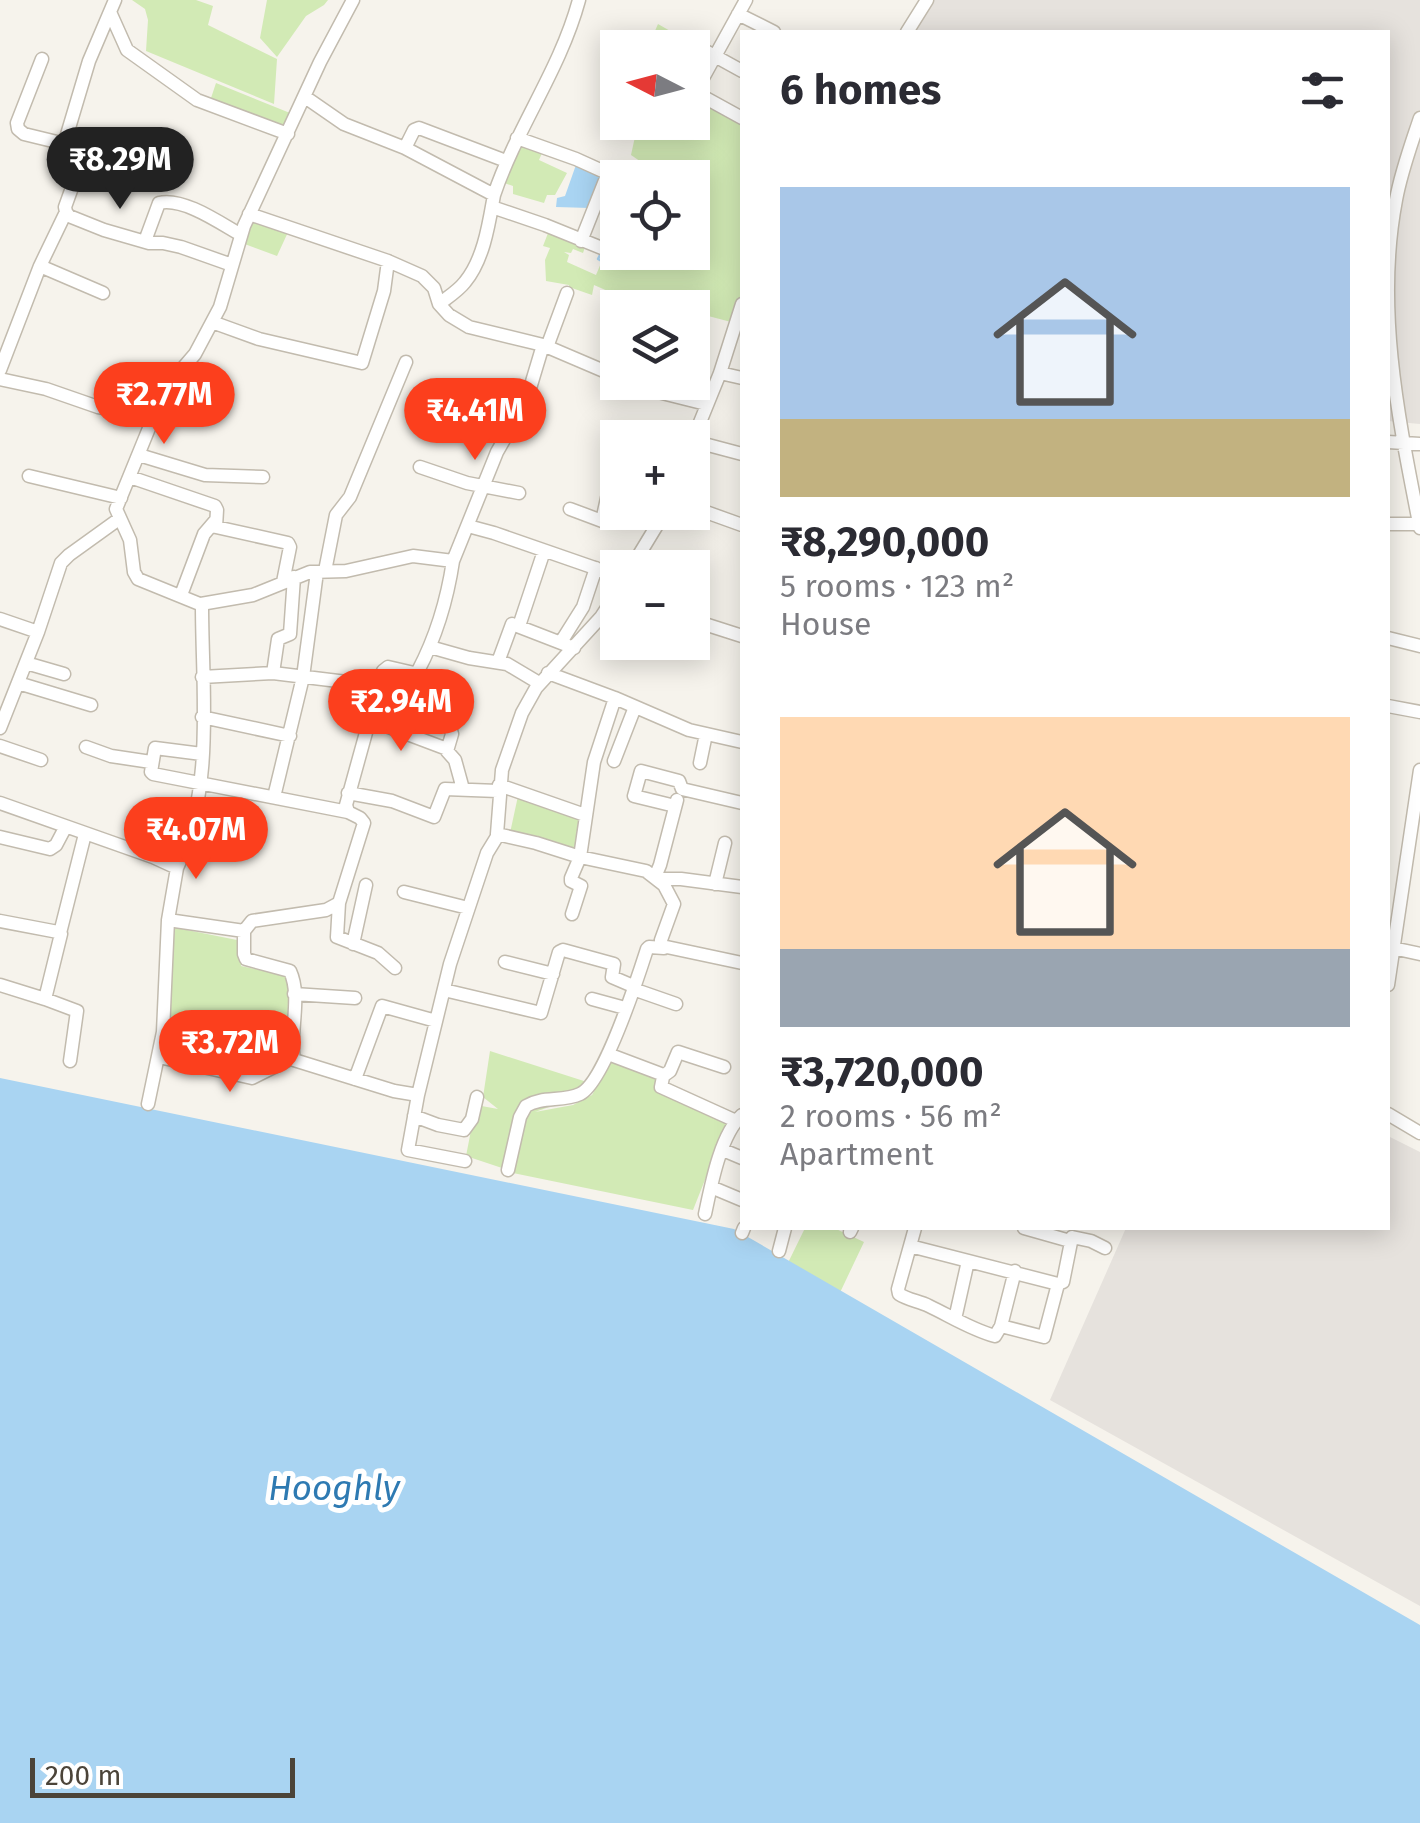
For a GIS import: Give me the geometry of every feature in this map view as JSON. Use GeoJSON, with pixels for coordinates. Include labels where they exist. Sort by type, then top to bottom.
{"type":"FeatureCollection","features":[{"type":"Feature","properties":{"kind":"street"},"geometry":{"type":"LineString","coordinates":[[352,0],[249,214],[220,307],[154,416],[116,509],[130,540],[138,579],[201,604],[244,598],[321,571],[356,569],[409,556],[453,562]]}},
{"type":"Feature","properties":{"kind":"street"},"geometry":{"type":"LineString","coordinates":[[439,304],[471,274],[506,161],[561,54],[578,0]]}},
{"type":"Feature","properties":{"kind":"street"},"geometry":{"type":"LineString","coordinates":[[740,117],[698,92],[746,0]]}},
{"type":"Feature","properties":{"kind":"street"},"geometry":{"type":"LineString","coordinates":[[907,30],[926,0]]}},
{"type":"Feature","properties":{"kind":"street"},"geometry":{"type":"LineString","coordinates":[[113,6],[127,50],[197,100],[288,134]]}},
{"type":"Feature","properties":{"kind":"street"},"geometry":{"type":"LineString","coordinates":[[42,59],[17,123],[18,130],[61,143],[113,6]]}},
{"type":"Feature","properties":{"kind":"street"},"geometry":{"type":"LineString","coordinates":[[738,14],[770,30]]}},
{"type":"Feature","properties":{"kind":"street"},"geometry":{"type":"LineString","coordinates":[[710,53],[740,70]]}},
{"type":"Feature","properties":{"kind":"street"},"geometry":{"type":"LineString","coordinates":[[305,97],[344,124],[405,148],[493,201],[600,248]]}},
{"type":"Feature","properties":{"kind":"street"},"geometry":{"type":"LineString","coordinates":[[1390,260],[1396,198],[1420,118]]}},
{"type":"Feature","properties":{"kind":"street"},"geometry":{"type":"LineString","coordinates":[[405,148],[414,130],[420,128],[506,161]]}},
{"type":"Feature","properties":{"kind":"street"},"geometry":{"type":"LineString","coordinates":[[66,138],[81,150],[83,157],[65,206],[69,216],[104,230],[144,242],[181,247],[232,265]]}},
{"type":"Feature","properties":{"kind":"street"},"geometry":{"type":"LineString","coordinates":[[517,138],[600,170]]}},
{"type":"Feature","properties":{"kind":"street"},"geometry":{"type":"LineString","coordinates":[[144,242],[159,203],[168,201],[241,235]]}},
{"type":"Feature","properties":{"kind":"street"},"geometry":{"type":"LineString","coordinates":[[581,241],[600,202]]}},
{"type":"Feature","properties":{"kind":"street"},"geometry":{"type":"LineString","coordinates":[[0,370],[40,266],[66,212]]}},
{"type":"Feature","properties":{"kind":"street"},"geometry":{"type":"LineString","coordinates":[[249,214],[388,261],[428,281],[439,304],[469,327],[545,346],[600,370]]}},
{"type":"Feature","properties":{"kind":"street"},"geometry":{"type":"LineString","coordinates":[[212,322],[258,339],[362,363],[384,291],[388,261]]}},
{"type":"Feature","properties":{"kind":"street"},"geometry":{"type":"LineString","coordinates":[[40,266],[103,293]]}},
{"type":"Feature","properties":{"kind":"street"},"geometry":{"type":"LineString","coordinates":[[348,812],[348,793],[383,671],[387,667],[417,672],[430,647],[447,600],[453,562],[482,487],[531,385],[567,293]]}},
{"type":"Feature","properties":{"kind":"street"},"geometry":{"type":"LineString","coordinates":[[700,420],[740,310]]}},
{"type":"Feature","properties":{"kind":"street"},"geometry":{"type":"LineString","coordinates":[[1390,332],[1403,443],[1420,526],[1390,524]]}},
{"type":"Feature","properties":{"kind":"street"},"geometry":{"type":"LineString","coordinates":[[274,797],[336,515],[350,497],[406,362]]}},
{"type":"Feature","properties":{"kind":"street"},"geometry":{"type":"LineString","coordinates":[[720,374],[740,378]]}},
{"type":"Feature","properties":{"kind":"street"},"geometry":{"type":"LineString","coordinates":[[0,379],[46,388],[98,407],[154,416]]}},
{"type":"Feature","properties":{"kind":"street"},"geometry":{"type":"LineString","coordinates":[[690,400],[706,404]]}},
{"type":"Feature","properties":{"kind":"street"},"geometry":{"type":"LineString","coordinates":[[1390,442],[1420,444]]}},
{"type":"Feature","properties":{"kind":"street"},"geometry":{"type":"LineString","coordinates":[[710,446],[740,453]]}},
{"type":"Feature","properties":{"kind":"street"},"geometry":{"type":"LineString","coordinates":[[138,455],[205,474],[263,477]]}},
{"type":"Feature","properties":{"kind":"street"},"geometry":{"type":"LineString","coordinates":[[420,467],[482,487],[519,493]]}},
{"type":"Feature","properties":{"kind":"street"},"geometry":{"type":"LineString","coordinates":[[29,476],[121,498]]}},
{"type":"Feature","properties":{"kind":"street"},"geometry":{"type":"LineString","coordinates":[[130,477],[216,507],[216,527],[288,542],[290,634],[278,639],[273,673]]}},
{"type":"Feature","properties":{"kind":"street"},"geometry":{"type":"LineString","coordinates":[[570,510],[600,520]]}},
{"type":"Feature","properties":{"kind":"street"},"geometry":{"type":"LineString","coordinates":[[710,513],[740,524]]}},
{"type":"Feature","properties":{"kind":"street"},"geometry":{"type":"LineString","coordinates":[[0,728],[62,563],[68,554],[119,519]]}},
{"type":"Feature","properties":{"kind":"street"},"geometry":{"type":"LineString","coordinates":[[181,594],[204,534],[216,520]]}},
{"type":"Feature","properties":{"kind":"street"},"geometry":{"type":"LineString","coordinates":[[468,526],[600,569]]}},
{"type":"Feature","properties":{"kind":"street"},"geometry":{"type":"LineString","coordinates":[[518,626],[544,552]]}},
{"type":"Feature","properties":{"kind":"street"},"geometry":{"type":"LineString","coordinates":[[465,1161],[408,1150],[418,1094],[468,908],[487,853],[498,835],[499,788],[506,752],[532,694],[567,645],[596,568]]}},
{"type":"Feature","properties":{"kind":"street"},"geometry":{"type":"LineString","coordinates":[[148,1104],[165,1005],[168,920],[177,868],[194,822],[200,784],[201,604]]}},
{"type":"Feature","properties":{"kind":"street"},"geometry":{"type":"LineString","coordinates":[[567,645],[600,617]]}},
{"type":"Feature","properties":{"kind":"street"},"geometry":{"type":"LineString","coordinates":[[0,619],[38,632]]}},
{"type":"Feature","properties":{"kind":"street"},"geometry":{"type":"LineString","coordinates":[[498,662],[510,624],[567,645]]}},
{"type":"Feature","properties":{"kind":"street"},"geometry":{"type":"LineString","coordinates":[[710,626],[740,635]]}},
{"type":"Feature","properties":{"kind":"street"},"geometry":{"type":"LineString","coordinates":[[1390,638],[1420,646]]}},
{"type":"Feature","properties":{"kind":"street"},"geometry":{"type":"LineString","coordinates":[[430,647],[498,662],[615,698],[689,730],[740,742]]}},
{"type":"Feature","properties":{"kind":"street"},"geometry":{"type":"LineString","coordinates":[[26,663],[64,674]]}},
{"type":"Feature","properties":{"kind":"street"},"geometry":{"type":"LineString","coordinates":[[202,677],[273,673],[379,686]]}},
{"type":"Feature","properties":{"kind":"street"},"geometry":{"type":"LineString","coordinates":[[18,683],[91,704]]}},
{"type":"Feature","properties":{"kind":"street"},"geometry":{"type":"LineString","coordinates":[[572,914],[581,886],[571,878],[580,857],[594,762],[615,698]]}},
{"type":"Feature","properties":{"kind":"street"},"geometry":{"type":"LineString","coordinates":[[375,701],[447,723],[452,734],[447,748]]}},
{"type":"Feature","properties":{"kind":"street"},"geometry":{"type":"LineString","coordinates":[[614,761],[635,706]]}},
{"type":"Feature","properties":{"kind":"street"},"geometry":{"type":"LineString","coordinates":[[1390,706],[1420,712]]}},
{"type":"Feature","properties":{"kind":"street"},"geometry":{"type":"LineString","coordinates":[[202,717],[290,736]]}},
{"type":"Feature","properties":{"kind":"street"},"geometry":{"type":"LineString","coordinates":[[370,720],[447,748],[455,760],[462,790]]}},
{"type":"Feature","properties":{"kind":"street"},"geometry":{"type":"LineString","coordinates":[[700,763],[706,734]]}},
{"type":"Feature","properties":{"kind":"street"},"geometry":{"type":"LineString","coordinates":[[0,746],[41,760]]}},
{"type":"Feature","properties":{"kind":"street"},"geometry":{"type":"LineString","coordinates":[[86,747],[111,756],[151,762]]}},
{"type":"Feature","properties":{"kind":"street"},"geometry":{"type":"LineString","coordinates":[[202,754],[155,748],[150,772],[348,812],[362,819],[339,903],[337,937],[378,953],[395,968]]}},
{"type":"Feature","properties":{"kind":"street"},"geometry":{"type":"LineString","coordinates":[[656,878],[680,788],[679,781],[641,770],[634,796],[675,806]]}},
{"type":"Feature","properties":{"kind":"street"},"geometry":{"type":"LineString","coordinates":[[1420,770],[1390,947],[1420,954]]}},
{"type":"Feature","properties":{"kind":"street"},"geometry":{"type":"LineString","coordinates":[[348,793],[392,801],[434,817],[444,790],[499,788],[585,815]]}},
{"type":"Feature","properties":{"kind":"street"},"geometry":{"type":"LineString","coordinates":[[680,788],[740,803]]}},
{"type":"Feature","properties":{"kind":"street"},"geometry":{"type":"LineString","coordinates":[[0,803],[177,868]]}},
{"type":"Feature","properties":{"kind":"street"},"geometry":{"type":"LineString","coordinates":[[0,837],[47,850],[56,845],[65,828]]}},
{"type":"Feature","properties":{"kind":"street"},"geometry":{"type":"LineString","coordinates":[[45,999],[85,834]]}},
{"type":"Feature","properties":{"kind":"street"},"geometry":{"type":"LineString","coordinates":[[498,835],[642,869],[656,878],[674,906],[661,940],[664,948]]}},
{"type":"Feature","properties":{"kind":"street"},"geometry":{"type":"LineString","coordinates":[[715,884],[725,843]]}},
{"type":"Feature","properties":{"kind":"street"},"geometry":{"type":"LineString","coordinates":[[656,878],[740,887]]}},
{"type":"Feature","properties":{"kind":"street"},"geometry":{"type":"LineString","coordinates":[[354,944],[366,885]]}},
{"type":"Feature","properties":{"kind":"street"},"geometry":{"type":"LineString","coordinates":[[404,892],[468,908]]}},
{"type":"Feature","properties":{"kind":"street"},"geometry":{"type":"LineString","coordinates":[[292,1058],[293,975],[246,959],[244,932],[252,921],[326,910],[339,903]]}},
{"type":"Feature","properties":{"kind":"street"},"geometry":{"type":"LineString","coordinates":[[168,920],[244,932]]}},
{"type":"Feature","properties":{"kind":"street"},"geometry":{"type":"LineString","coordinates":[[0,921],[60,933]]}},
{"type":"Feature","properties":{"kind":"street"},"geometry":{"type":"LineString","coordinates":[[508,1170],[527,1104],[586,1090],[608,1054],[647,949],[664,948],[740,963]]}},
{"type":"Feature","properties":{"kind":"street"},"geometry":{"type":"LineString","coordinates":[[444,990],[540,1014],[559,952],[563,950],[614,964],[612,977],[676,1004]]}},
{"type":"Feature","properties":{"kind":"street"},"geometry":{"type":"LineString","coordinates":[[505,962],[553,974]]}},
{"type":"Feature","properties":{"kind":"street"},"geometry":{"type":"LineString","coordinates":[[0,985],[77,1011],[70,1061]]}},
{"type":"Feature","properties":{"kind":"street"},"geometry":{"type":"LineString","coordinates":[[294,994],[355,998]]}},
{"type":"Feature","properties":{"kind":"street"},"geometry":{"type":"LineString","coordinates":[[592,999],[626,1008]]}},
{"type":"Feature","properties":{"kind":"street"},"geometry":{"type":"LineString","coordinates":[[355,1079],[382,1006],[436,1021]]}},
{"type":"Feature","properties":{"kind":"street"},"geometry":{"type":"LineString","coordinates":[[705,1214],[723,1150],[739,1118],[661,1088],[663,1076],[670,1071],[678,1052],[724,1067]]}},
{"type":"Feature","properties":{"kind":"street"},"geometry":{"type":"LineString","coordinates":[[608,1054],[663,1076]]}},
{"type":"Feature","properties":{"kind":"street"},"geometry":{"type":"LineString","coordinates":[[159,1057],[252,1078],[292,1058]]}},
{"type":"Feature","properties":{"kind":"street"},"geometry":{"type":"LineString","coordinates":[[292,1058],[394,1092],[418,1094]]}},
{"type":"Feature","properties":{"kind":"street"},"geometry":{"type":"LineString","coordinates":[[414,1116],[464,1130],[472,1119],[477,1097]]}},
{"type":"Feature","properties":{"kind":"street"},"geometry":{"type":"LineString","coordinates":[[1390,1115],[1420,1133]]}},
{"type":"Feature","properties":{"kind":"street"},"geometry":{"type":"LineString","coordinates":[[723,1150],[740,1157]]}},
{"type":"Feature","properties":{"kind":"street"},"geometry":{"type":"LineString","coordinates":[[711,1187],[740,1199]]}},
{"type":"Feature","properties":{"kind":"street"},"geometry":{"type":"LineString","coordinates":[[778,1250],[785,1230]]}},
{"type":"Feature","properties":{"kind":"street"},"geometry":{"type":"LineString","coordinates":[[914,1230],[898,1294],[992,1336],[1001,1326],[1015,1271]]}},
{"type":"Feature","properties":{"kind":"street"},"geometry":{"type":"LineString","coordinates":[[1031,1230],[1070,1241]]}},
{"type":"Feature","properties":{"kind":"street"},"geometry":{"type":"LineString","coordinates":[[910,1246],[1058,1284],[1063,1282],[1074,1236],[1104,1248]]}},
{"type":"Feature","properties":{"kind":"street"},"geometry":{"type":"LineString","coordinates":[[955,1319],[968,1261]]}},
{"type":"Feature","properties":{"kind":"street"},"geometry":{"type":"LineString","coordinates":[[1001,1326],[1044,1337],[1058,1284]]}},
{"type":"Feature","properties":{"kind":"shaded area"},"geometry":{"type":"Polygon","coordinates":[[[929,0],[1420,0],[1420,424],[1390,421],[1390,30],[913,30],[929,0]]]}},
{"type":"Feature","properties":{"kind":"shaded area"},"geometry":{"type":"Polygon","coordinates":[[[1390,1137],[1420,1152],[1420,1606],[1050,1400],[1125,1230],[1390,1230],[1390,1137]]]}},
{"type":"Feature","properties":{"kind":"green space"},"geometry":{"type":"Polygon","coordinates":[[[132,0],[196,0],[213,6],[208,25],[277,59],[274,104],[146,51],[145,9],[132,0]]]}},
{"type":"Feature","properties":{"kind":"green space"},"geometry":{"type":"Polygon","coordinates":[[[267,0],[328,0],[306,16],[277,57],[260,38],[267,0]]]}},
{"type":"Feature","properties":{"kind":"green space"},"geometry":{"type":"Polygon","coordinates":[[[216,83],[295,115],[287,133],[210,101],[216,83]]]}},
{"type":"Feature","properties":{"kind":"green space"},"geometry":{"type":"Polygon","coordinates":[[[710,100],[740,118],[740,302],[731,322],[710,316],[710,290],[605,290],[594,285],[592,295],[546,281],[545,260],[550,248],[543,246],[550,228],[586,244],[583,253],[573,249],[571,253],[564,252],[569,255],[567,262],[596,275],[600,265],[600,270],[710,270],[710,160],[638,160],[631,155],[634,140],[710,140],[710,100]]]}},
{"type":"Feature","properties":{"kind":"green space"},"geometry":{"type":"Polygon","coordinates":[[[517,143],[542,153],[539,160],[567,173],[555,195],[547,195],[544,203],[513,194],[513,186],[501,182],[517,143]]]}},
{"type":"Feature","properties":{"kind":"green space"},"geometry":{"type":"Polygon","coordinates":[[[254,218],[289,230],[277,256],[242,243],[254,218]]]}},
{"type":"Feature","properties":{"kind":"green space"},"geometry":{"type":"Polygon","coordinates":[[[518,796],[579,816],[574,852],[510,833],[518,796]]]}},
{"type":"Feature","properties":{"kind":"green space"},"geometry":{"type":"Polygon","coordinates":[[[172,927],[242,941],[241,966],[289,976],[286,1056],[251,1075],[164,1054],[172,927]]]}},
{"type":"Feature","properties":{"kind":"green space"},"geometry":{"type":"Polygon","coordinates":[[[490,1051],[587,1082],[566,1101],[535,1112],[573,1105],[592,1095],[612,1060],[659,1080],[728,1122],[693,1210],[513,1173],[528,1113],[505,1169],[466,1156],[476,1105],[498,1109],[483,1097],[490,1051]]]}},
{"type":"Feature","properties":{"kind":"green space"},"geometry":{"type":"Polygon","coordinates":[[[804,1230],[838,1230],[864,1242],[836,1301],[784,1271],[804,1230]]]}},
{"type":"Feature","properties":{"kind":"water"},"geometry":{"type":"Polygon","coordinates":[[[577,162],[600,173],[600,186],[590,208],[556,207],[557,198],[565,196],[577,162]]]}},
{"type":"Feature","properties":{"kind":"water","name":"Hooghly"},"geometry":{"type":"Polygon","coordinates":[[[0,1078],[734,1229],[1420,1625],[1420,1823],[0,1823],[0,1078]]]}},
{"type":"Feature","properties":{"kind":"waterway"},"geometry":{"type":"LineString","coordinates":[[600,255],[600,260]]}}]}
